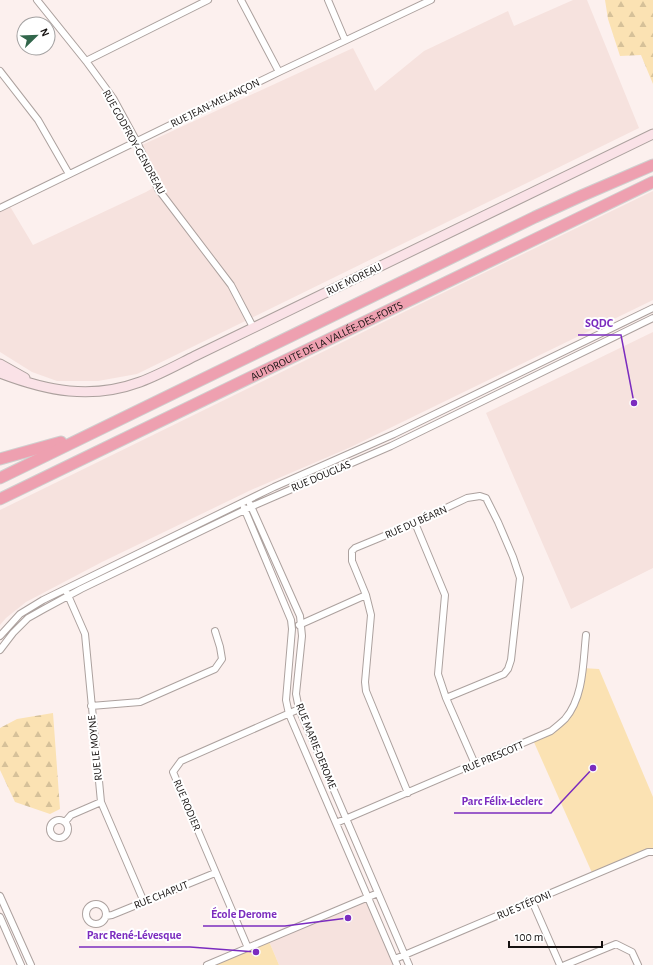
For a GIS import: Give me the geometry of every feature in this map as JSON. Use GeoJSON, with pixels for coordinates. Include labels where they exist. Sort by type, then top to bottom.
{"type":"FeatureCollection","features":[{"type":"Feature","properties":{"kind":"highway","name":"AUTOROUTE DE LA VALLÉE-DES-FORTS"},"geometry":{"type":"LineString","coordinates":[[0,478],[534,217],[653,165]]}},
{"type":"Feature","properties":{"kind":"highway","name":"AUTOROUTE DE LA VALLÉE-DES-FORTS"},"geometry":{"type":"LineString","coordinates":[[0,499],[653,182]]}},
{"type":"Feature","properties":{"kind":"highway"},"geometry":{"type":"LineString","coordinates":[[0,459],[87,435]]}},
{"type":"Feature","properties":{"kind":"street","name":"RUE GODFROY-GENDREAU"},"geometry":{"type":"LineString","coordinates":[[37,0],[86,61],[113,98],[137,142],[158,189],[231,285],[253,327]]}},
{"type":"Feature","properties":{"kind":"street"},"geometry":{"type":"LineString","coordinates":[[86,61],[208,0]]}},
{"type":"Feature","properties":{"kind":"street"},"geometry":{"type":"LineString","coordinates":[[241,0],[279,72]]}},
{"type":"Feature","properties":{"kind":"street"},"geometry":{"type":"LineString","coordinates":[[328,0],[345,40]]}},
{"type":"Feature","properties":{"kind":"street","name":"RUE JEAN-MELANÇON"},"geometry":{"type":"LineString","coordinates":[[0,208],[345,40],[431,0]]}},
{"type":"Feature","properties":{"kind":"street"},"geometry":{"type":"LineString","coordinates":[[0,71],[38,120],[69,174]]}},
{"type":"Feature","properties":{"kind":"street","name":"RUE MOREAU"},"geometry":{"type":"LineString","coordinates":[[0,373],[46,388],[68,392],[92,392],[133,384],[153,376],[653,134]]}},
{"type":"Feature","properties":{"kind":"street","name":"RUE DOUGLAS"},"geometry":{"type":"LineString","coordinates":[[0,636],[12,622],[25,611],[65,589],[241,503],[394,434],[653,308]]}},
{"type":"Feature","properties":{"kind":"street","name":"RUE DOUGLAS"},"geometry":{"type":"LineString","coordinates":[[0,650],[13,633],[28,618],[68,596],[245,510],[391,446],[653,318]]}},
{"type":"Feature","properties":{"kind":"street","name":"RUE MOREAU"},"geometry":{"type":"LineString","coordinates":[[0,364],[46,388]]}},
{"type":"Feature","properties":{"kind":"street","name":"RUE DU BÉARN"},"geometry":{"type":"LineString","coordinates":[[408,793],[366,691],[365,682],[372,615],[366,595],[352,561],[352,552],[355,548],[415,523],[467,498],[480,496],[486,498],[510,550],[520,578],[511,660],[508,669],[504,674],[446,698]]}},
{"type":"Feature","properties":{"kind":"street","name":"RUE MARIE-DEROME"},"geometry":{"type":"LineString","coordinates":[[248,500],[300,616],[302,636],[296,694],[299,709],[409,965]]}},
{"type":"Feature","properties":{"kind":"street","name":"RUE MARIE-DEROME"},"geometry":{"type":"LineString","coordinates":[[241,503],[291,620],[292,629],[286,700],[289,714],[396,962]]}},
{"type":"Feature","properties":{"kind":"street"},"geometry":{"type":"LineString","coordinates":[[415,523],[445,595],[438,674],[446,698],[475,764]]}},
{"type":"Feature","properties":{"kind":"street","name":"RUE LE MOYNE"},"geometry":{"type":"LineString","coordinates":[[65,589],[85,634],[101,802],[144,902]]}},
{"type":"Feature","properties":{"kind":"street"},"geometry":{"type":"LineString","coordinates":[[292,629],[366,595]]}},
{"type":"Feature","properties":{"kind":"street"},"geometry":{"type":"LineString","coordinates":[[91,706],[140,702],[215,669],[222,659],[215,631]]}},
{"type":"Feature","properties":{"kind":"street","name":"RUE PRESCOTT"},"geometry":{"type":"LineString","coordinates":[[336,823],[551,732],[566,718],[575,701],[580,684],[586,635]]}},
{"type":"Feature","properties":{"kind":"street","name":"RUE RODIER"},"geometry":{"type":"LineString","coordinates":[[248,948],[173,772],[181,761],[299,709]]}},
{"type":"Feature","properties":{"kind":"street"},"geometry":{"type":"LineString","coordinates":[[65,822],[71,815],[101,802]]}},
{"type":"Feature","properties":{"kind":"street","name":"RUE STÉFONI"},"geometry":{"type":"LineString","coordinates":[[396,962],[405,955],[648,852],[653,852]]}},
{"type":"Feature","properties":{"kind":"street","name":"RUE CHAPUT"},"geometry":{"type":"LineString","coordinates":[[106,916],[112,915],[215,873]]}},
{"type":"Feature","properties":{"kind":"street"},"geometry":{"type":"LineString","coordinates":[[207,965],[378,893]]}},
{"type":"Feature","properties":{"kind":"street"},"geometry":{"type":"LineString","coordinates":[[0,896],[31,965]]}},
{"type":"Feature","properties":{"kind":"street"},"geometry":{"type":"LineString","coordinates":[[532,902],[560,965]]}},
{"type":"Feature","properties":{"kind":"street"},"geometry":{"type":"LineString","coordinates":[[0,917],[21,965]]}},
{"type":"Feature","properties":{"kind":"street"},"geometry":{"type":"LineString","coordinates":[[13,947],[20,942]]}},
{"type":"Feature","properties":{"kind":"street"},"geometry":{"type":"LineString","coordinates":[[565,965],[616,944],[632,952],[638,965]]}},
{"type":"Feature","properties":{"kind":"shaded area"},"geometry":{"type":"Polygon","coordinates":[[[573,0],[587,0],[639,128],[137,374],[98,381],[57,381],[32,372],[0,352],[0,207],[8,203],[33,245],[158,185],[142,145],[353,48],[375,91],[424,51],[508,11],[514,26],[573,0]]]}},
{"type":"Feature","properties":{"kind":"shaded area"},"geometry":{"type":"Polygon","coordinates":[[[653,191],[653,300],[351,447],[251,490],[102,562],[26,602],[6,618],[0,625],[0,510],[653,191]]]}},
{"type":"Feature","properties":{"kind":"shaded area"},"geometry":{"type":"Polygon","coordinates":[[[653,332],[653,568],[571,609],[486,413],[653,332]]]}},
{"type":"Feature","properties":{"kind":"shaded area"},"geometry":{"type":"Polygon","coordinates":[[[368,897],[397,965],[279,965],[268,939],[368,897]]]}},
{"type":"Feature","properties":{"kind":"green space"},"geometry":{"type":"Polygon","coordinates":[[[605,0],[653,0],[653,84],[641,55],[620,56],[608,19],[605,0]]]}},
{"type":"Feature","properties":{"kind":"green space"},"geometry":{"type":"Polygon","coordinates":[[[582,668],[599,669],[653,797],[653,852],[593,875],[533,740],[566,718],[575,701],[582,668]]]}},
{"type":"Feature","properties":{"kind":"green space"},"geometry":{"type":"Polygon","coordinates":[[[53,713],[60,809],[50,814],[15,802],[0,770],[0,728],[17,719],[53,713]]]}},
{"type":"Feature","properties":{"kind":"green space"},"geometry":{"type":"Polygon","coordinates":[[[268,939],[279,965],[207,965],[268,939]]]}},
{"type":"Feature","properties":{"kind":"place","name":"SQDC"},"geometry":{"type":"Point","coordinates":[634,403]}},
{"type":"Feature","properties":{"kind":"place","name":"Parc Félix-Leclerc"},"geometry":{"type":"Point","coordinates":[593,768]}},
{"type":"Feature","properties":{"kind":"place","name":"École Derome"},"geometry":{"type":"Point","coordinates":[348,918]}},
{"type":"Feature","properties":{"kind":"place","name":"Parc René-Lévesque"},"geometry":{"type":"Point","coordinates":[256,952]}}]}
